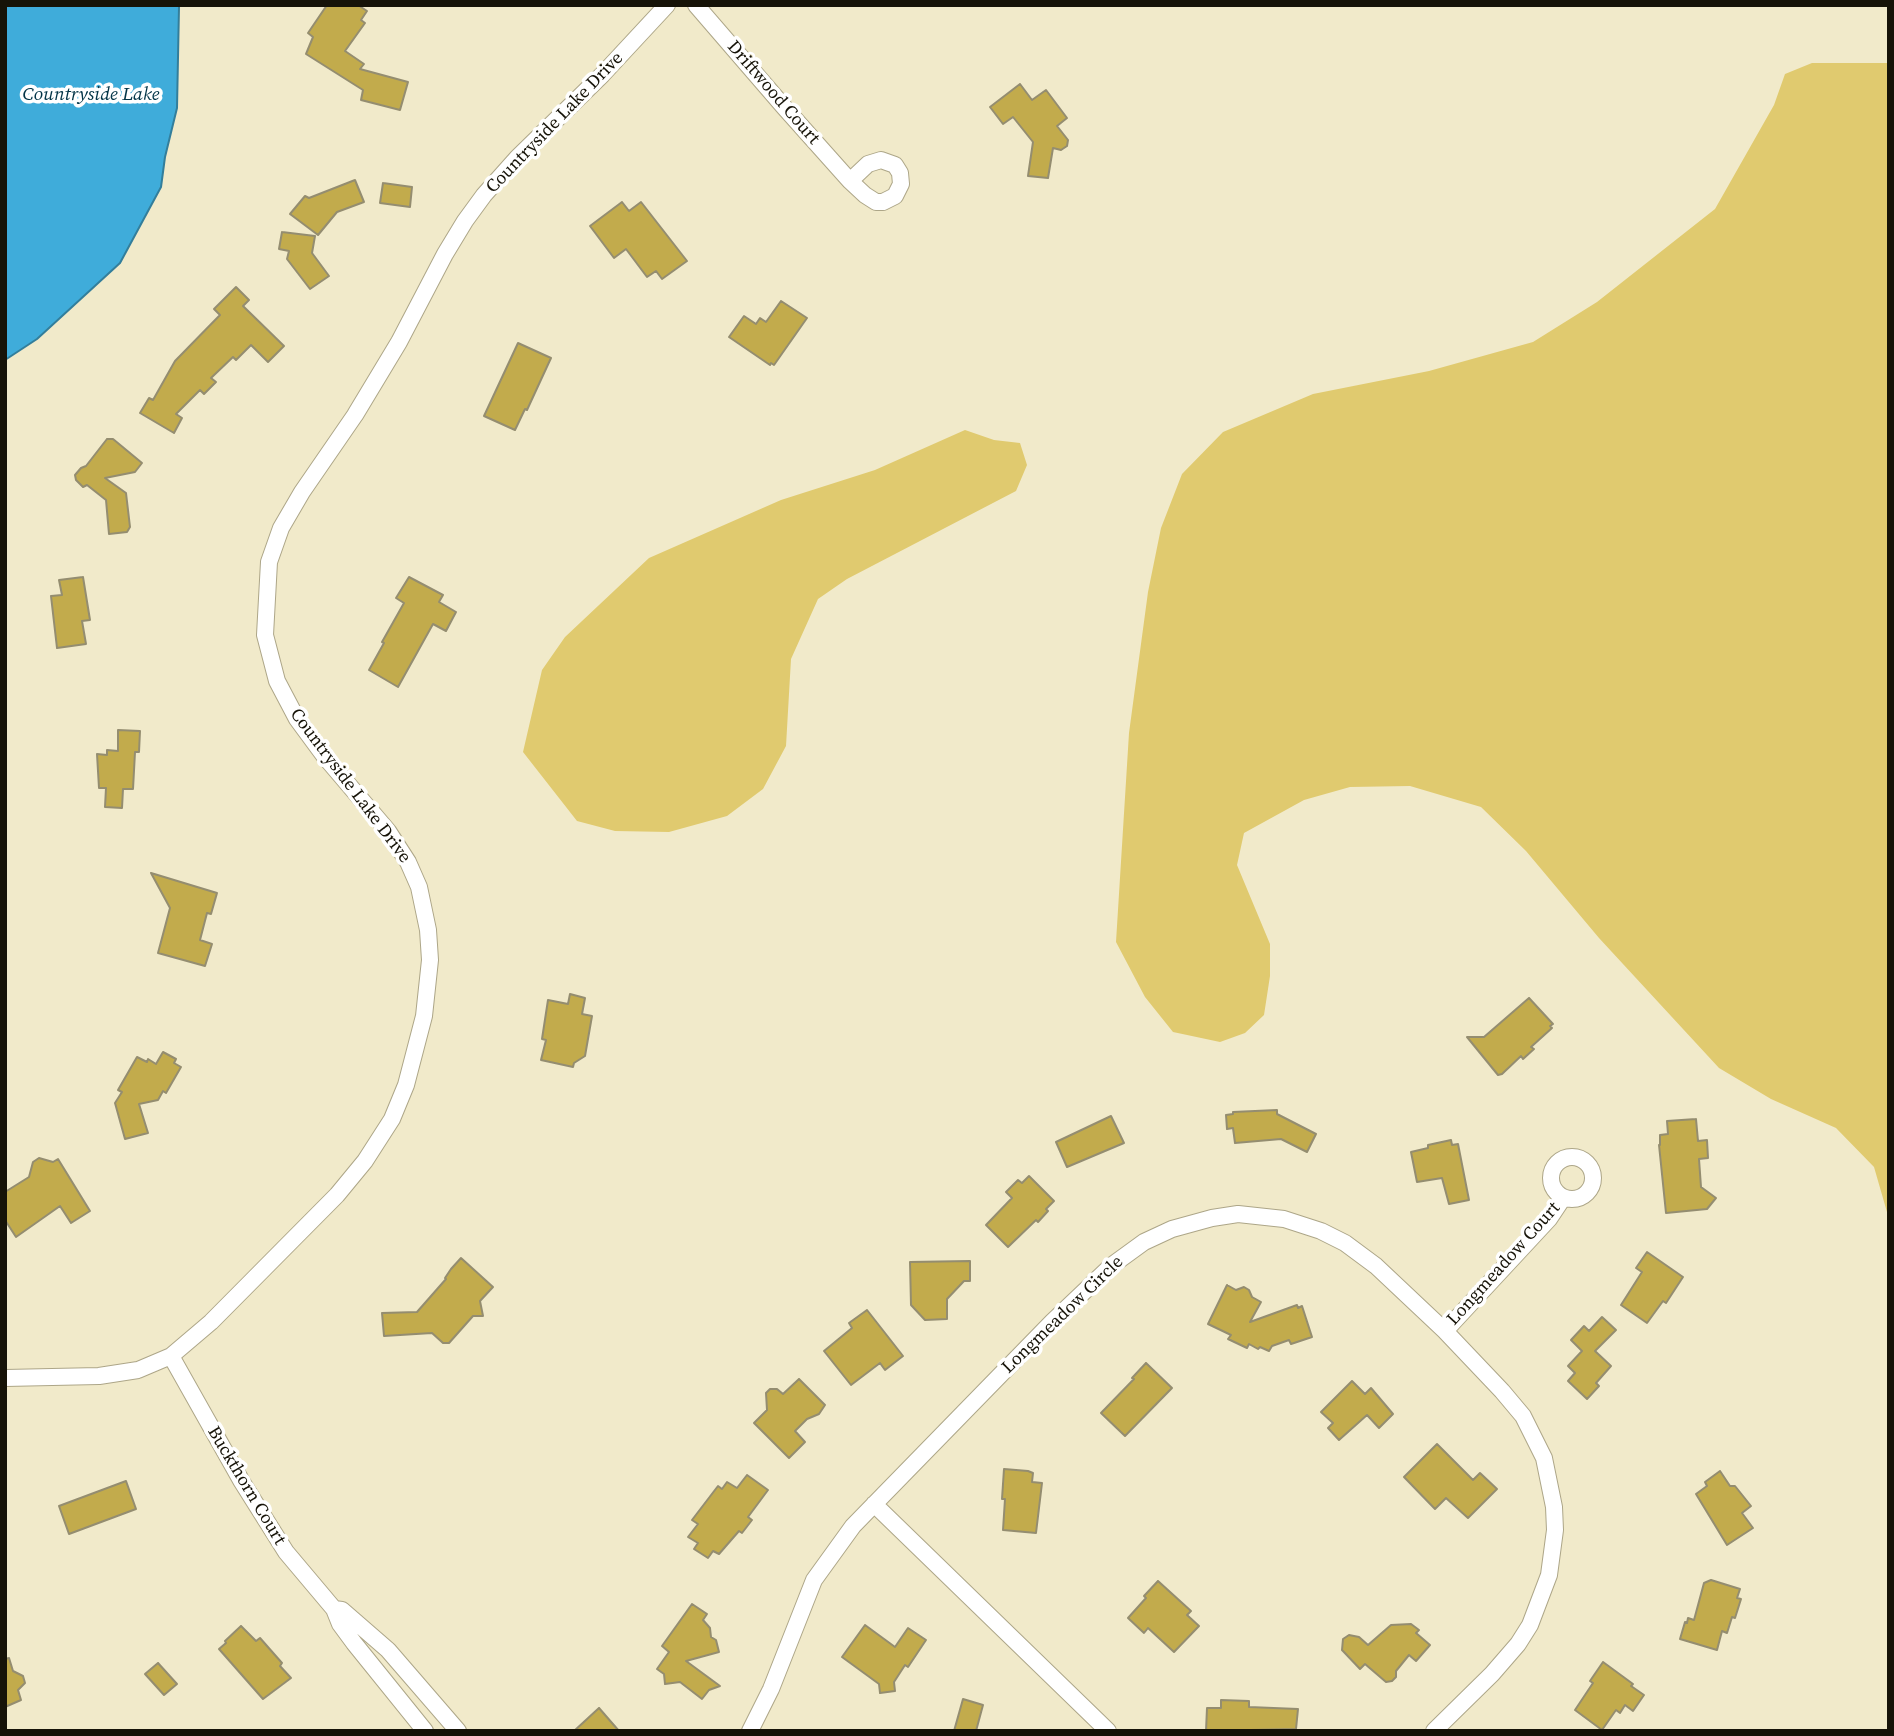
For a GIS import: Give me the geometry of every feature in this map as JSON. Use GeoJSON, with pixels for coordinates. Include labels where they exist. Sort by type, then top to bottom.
{"type":"FeatureCollection","features":[{"type":"Feature","properties":{"kind":"street","name":"Countryside Lake Drive"},"geometry":{"type":"LineString","coordinates":[[5,1378],[99,1376],[138,1370],[171,1356],[211,1322],[337,1195],[365,1161],[392,1119],[406,1085],[424,1016],[430,960],[428,930],[419,887],[408,862],[388,831],[325,757],[297,719],[277,681],[265,635],[269,562],[281,529],[302,492],[355,415],[399,342],[445,254],[484,195],[667,5]]}},
{"type":"Feature","properties":{"kind":"street","name":"Driftwood Court"},"geometry":{"type":"LineString","coordinates":[[696,5],[850,181]]}},
{"type":"Feature","properties":{"kind":"street","name":"Longmeadow Court"},"geometry":{"type":"LineString","coordinates":[[1445,1331],[1549,1219],[1563,1198]]}},
{"type":"Feature","properties":{"kind":"street","name":"Longmeadow Circle"},"geometry":{"type":"LineString","coordinates":[[750,1731],[771,1689],[814,1580],[834,1549],[874,1504],[1052,1322],[1111,1266],[1144,1242],[1171,1229],[1238,1214],[1284,1219],[1321,1231],[1345,1243],[1376,1266],[1445,1331],[1502,1391],[1534,1434],[1544,1458],[1554,1507],[1555,1530],[1549,1575],[1530,1625],[1518,1644],[1492,1674],[1434,1731]]}},
{"type":"Feature","properties":{"kind":"street","name":"Buckthorn Court"},"geometry":{"type":"LineString","coordinates":[[171,1356],[242,1482],[286,1552],[334,1609],[340,1624],[354,1643],[425,1731]]}},
{"type":"Feature","properties":{"kind":"street"},"geometry":{"type":"LineString","coordinates":[[874,1504],[1108,1731]]}},
{"type":"Feature","properties":{"kind":"street","name":"Buckthorn Court"},"geometry":{"type":"LineString","coordinates":[[334,1609],[342,1610],[388,1650],[458,1731]]}},
{"type":"Feature","properties":{"kind":"shaded area"},"geometry":{"type":"Polygon","coordinates":[[[1812,63],[1889,63],[1889,1219],[1874,1167],[1836,1128],[1771,1099],[1719,1068],[1599,938],[1526,851],[1481,807],[1410,786],[1350,787],[1304,800],[1244,833],[1237,865],[1270,944],[1270,976],[1264,1015],[1245,1033],[1220,1042],[1173,1032],[1145,997],[1116,942],[1129,733],[1148,592],[1161,528],[1182,474],[1223,432],[1313,394],[1429,371],[1533,342],[1597,302],[1715,209],[1774,105],[1785,74],[1812,63]]]}},
{"type":"Feature","properties":{"kind":"shaded area"},"geometry":{"type":"Polygon","coordinates":[[[965,430],[994,440],[1020,443],[1027,465],[1016,491],[847,579],[818,599],[791,659],[786,746],[763,789],[727,816],[669,832],[615,831],[577,821],[523,752],[542,670],[565,637],[649,558],[781,500],[875,470],[965,430]]]}},
{"type":"Feature","properties":{"kind":"water","name":"Countryside Lake"},"geometry":{"type":"Polygon","coordinates":[[[5,5],[179,7],[177,108],[161,187],[120,263],[37,339],[5,360],[5,5]]]}},
{"type":"Feature","properties":{"kind":"building"},"geometry":{"type":"Polygon","coordinates":[[[327,5],[358,5],[367,11],[361,20],[365,23],[345,51],[364,64],[360,69],[408,82],[400,110],[361,100],[363,90],[306,54],[313,37],[308,33],[327,5]]]}},
{"type":"Feature","properties":{"kind":"building"},"geometry":{"type":"Polygon","coordinates":[[[1020,84],[1032,100],[1046,90],[1067,118],[1057,126],[1068,140],[1067,146],[1061,150],[1053,148],[1048,178],[1028,176],[1033,142],[1013,117],[1003,124],[990,107],[1020,84]]]}},
{"type":"Feature","properties":{"kind":"building"},"geometry":{"type":"Polygon","coordinates":[[[355,180],[364,202],[337,212],[318,235],[290,214],[305,196],[309,198],[355,180]]]}},
{"type":"Feature","properties":{"kind":"building"},"geometry":{"type":"Polygon","coordinates":[[[383,183],[412,187],[410,207],[380,203],[383,183]]]}},
{"type":"Feature","properties":{"kind":"building"},"geometry":{"type":"Polygon","coordinates":[[[622,202],[629,211],[641,202],[687,261],[662,279],[656,271],[647,277],[626,249],[614,258],[590,226],[622,202]]]}},
{"type":"Feature","properties":{"kind":"building"},"geometry":{"type":"Polygon","coordinates":[[[282,232],[315,236],[312,253],[329,276],[310,289],[287,259],[289,251],[279,249],[282,232]]]}},
{"type":"Feature","properties":{"kind":"building"},"geometry":{"type":"Polygon","coordinates":[[[236,287],[249,300],[243,306],[284,346],[268,362],[251,345],[236,360],[233,357],[211,378],[216,382],[204,394],[200,390],[176,414],[182,418],[174,433],[140,413],[149,398],[153,400],[175,361],[220,315],[214,309],[236,287]]]}},
{"type":"Feature","properties":{"kind":"building"},"geometry":{"type":"Polygon","coordinates":[[[781,301],[807,318],[774,365],[770,365],[729,337],[744,316],[756,324],[760,318],[766,322],[781,301]]]}},
{"type":"Feature","properties":{"kind":"building"},"geometry":{"type":"Polygon","coordinates":[[[518,343],[551,358],[515,430],[484,416],[518,343]]]}},
{"type":"Feature","properties":{"kind":"building"},"geometry":{"type":"Polygon","coordinates":[[[107,439],[113,439],[142,463],[135,472],[105,478],[126,493],[130,527],[127,532],[109,534],[106,500],[76,480],[75,475],[86,466],[107,439]]]}},
{"type":"Feature","properties":{"kind":"building"},"geometry":{"type":"Polygon","coordinates":[[[83,577],[90,620],[82,621],[86,644],[57,648],[51,596],[62,595],[59,580],[83,577]]]}},
{"type":"Feature","properties":{"kind":"building"},"geometry":{"type":"Polygon","coordinates":[[[409,577],[443,595],[439,602],[456,612],[446,631],[433,624],[398,687],[369,670],[404,603],[396,598],[409,577]]]}},
{"type":"Feature","properties":{"kind":"building"},"geometry":{"type":"Polygon","coordinates":[[[118,730],[140,731],[139,752],[135,752],[133,789],[123,789],[122,808],[105,807],[106,788],[99,788],[97,754],[107,755],[107,750],[118,751],[118,730]]]}},
{"type":"Feature","properties":{"kind":"building"},"geometry":{"type":"Polygon","coordinates":[[[151,873],[217,893],[211,914],[207,913],[200,940],[212,944],[205,966],[158,953],[170,908],[151,873]]]}},
{"type":"Feature","properties":{"kind":"building"},"geometry":{"type":"Polygon","coordinates":[[[570,994],[585,998],[582,1014],[592,1016],[585,1056],[574,1063],[573,1067],[541,1060],[546,1040],[542,1039],[548,1000],[568,1004],[570,994]]]}},
{"type":"Feature","properties":{"kind":"building"},"geometry":{"type":"Polygon","coordinates":[[[1529,998],[1553,1024],[1550,1026],[1552,1028],[1531,1047],[1534,1049],[1523,1059],[1521,1056],[1498,1075],[1467,1037],[1484,1037],[1529,998]]]}},
{"type":"Feature","properties":{"kind":"building"},"geometry":{"type":"Polygon","coordinates":[[[163,1052],[176,1059],[174,1063],[181,1067],[166,1093],[163,1091],[158,1100],[139,1104],[148,1133],[125,1139],[115,1103],[122,1092],[118,1090],[137,1057],[156,1064],[163,1052]]]}},
{"type":"Feature","properties":{"kind":"building"},"geometry":{"type":"Polygon","coordinates":[[[1277,1110],[1277,1114],[1316,1134],[1307,1152],[1281,1139],[1235,1143],[1233,1128],[1227,1129],[1226,1115],[1233,1112],[1277,1110]]]}},
{"type":"Feature","properties":{"kind":"building"},"geometry":{"type":"Polygon","coordinates":[[[1111,1116],[1124,1143],[1067,1167],[1056,1142],[1111,1116]]]}},
{"type":"Feature","properties":{"kind":"building"},"geometry":{"type":"Polygon","coordinates":[[[1696,1119],[1698,1141],[1707,1140],[1708,1158],[1699,1159],[1701,1187],[1716,1198],[1707,1209],[1666,1213],[1660,1135],[1668,1134],[1667,1121],[1696,1119]]]}},
{"type":"Feature","properties":{"kind":"building"},"geometry":{"type":"Polygon","coordinates":[[[1451,1140],[1452,1145],[1458,1144],[1469,1200],[1449,1204],[1442,1178],[1417,1182],[1411,1152],[1451,1140]]]}},
{"type":"Feature","properties":{"kind":"building"},"geometry":{"type":"Polygon","coordinates":[[[39,1158],[53,1162],[58,1159],[90,1211],[71,1223],[60,1206],[16,1237],[5,1220],[5,1192],[29,1177],[33,1162],[39,1158]]]}},
{"type":"Feature","properties":{"kind":"building"},"geometry":{"type":"Polygon","coordinates":[[[1029,1176],[1054,1201],[1038,1222],[1036,1220],[1008,1247],[986,1225],[1012,1198],[1006,1192],[1018,1180],[1022,1183],[1029,1176]]]}},
{"type":"Feature","properties":{"kind":"building"},"geometry":{"type":"Polygon","coordinates":[[[1647,1252],[1683,1277],[1666,1303],[1663,1301],[1647,1323],[1621,1305],[1642,1272],[1636,1268],[1647,1252]]]}},
{"type":"Feature","properties":{"kind":"building"},"geometry":{"type":"Polygon","coordinates":[[[461,1258],[493,1287],[480,1301],[483,1316],[473,1316],[449,1343],[443,1343],[432,1333],[384,1336],[382,1313],[417,1312],[461,1258]]]}},
{"type":"Feature","properties":{"kind":"building"},"geometry":{"type":"Polygon","coordinates":[[[970,1261],[970,1281],[964,1281],[947,1299],[947,1319],[925,1320],[911,1305],[910,1262],[970,1261]]]}},
{"type":"Feature","properties":{"kind":"building"},"geometry":{"type":"Polygon","coordinates":[[[1227,1285],[1236,1290],[1244,1287],[1252,1297],[1261,1302],[1250,1322],[1297,1305],[1298,1308],[1302,1306],[1312,1337],[1291,1344],[1289,1340],[1272,1346],[1269,1351],[1249,1344],[1247,1348],[1228,1339],[1231,1335],[1208,1324],[1227,1285]]]}},
{"type":"Feature","properties":{"kind":"building"},"geometry":{"type":"Polygon","coordinates":[[[867,1310],[903,1356],[885,1370],[880,1363],[851,1385],[824,1351],[852,1328],[849,1323],[867,1310]]]}},
{"type":"Feature","properties":{"kind":"building"},"geometry":{"type":"Polygon","coordinates":[[[1602,1317],[1616,1330],[1595,1351],[1611,1366],[1596,1383],[1599,1386],[1587,1399],[1568,1381],[1575,1373],[1568,1366],[1582,1351],[1571,1340],[1584,1326],[1589,1331],[1602,1317]]]}},
{"type":"Feature","properties":{"kind":"building"},"geometry":{"type":"Polygon","coordinates":[[[1146,1363],[1172,1388],[1125,1436],[1101,1413],[1146,1363]]]}},
{"type":"Feature","properties":{"kind":"building"},"geometry":{"type":"Polygon","coordinates":[[[799,1379],[825,1405],[819,1414],[807,1419],[795,1431],[805,1442],[789,1458],[754,1423],[767,1410],[766,1393],[770,1389],[777,1389],[783,1394],[799,1379]]]}},
{"type":"Feature","properties":{"kind":"building"},"geometry":{"type":"Polygon","coordinates":[[[1352,1381],[1365,1394],[1371,1388],[1393,1414],[1379,1428],[1367,1415],[1339,1440],[1328,1428],[1333,1423],[1321,1412],[1352,1381]]]}},
{"type":"Feature","properties":{"kind":"building"},"geometry":{"type":"Polygon","coordinates":[[[1437,1444],[1473,1480],[1480,1473],[1497,1489],[1468,1518],[1446,1498],[1435,1509],[1404,1477],[1437,1444]]]}},
{"type":"Feature","properties":{"kind":"building"},"geometry":{"type":"Polygon","coordinates":[[[1004,1469],[1028,1471],[1033,1473],[1032,1482],[1042,1483],[1036,1533],[1003,1530],[1004,1469]]]}},
{"type":"Feature","properties":{"kind":"building"},"geometry":{"type":"Polygon","coordinates":[[[1720,1471],[1730,1486],[1735,1486],[1751,1506],[1742,1513],[1753,1528],[1727,1545],[1696,1494],[1707,1486],[1705,1482],[1720,1471]]]}},
{"type":"Feature","properties":{"kind":"building"},"geometry":{"type":"Polygon","coordinates":[[[747,1475],[768,1490],[748,1517],[752,1520],[742,1533],[739,1531],[719,1554],[713,1551],[708,1558],[694,1549],[698,1543],[688,1537],[698,1524],[692,1520],[718,1486],[722,1489],[727,1482],[737,1488],[747,1475]]]}},
{"type":"Feature","properties":{"kind":"building"},"geometry":{"type":"Polygon","coordinates":[[[126,1481],[136,1509],[69,1534],[59,1506],[126,1481]]]}},
{"type":"Feature","properties":{"kind":"building"},"geometry":{"type":"Polygon","coordinates":[[[1711,1580],[1740,1589],[1737,1598],[1741,1599],[1727,1633],[1722,1631],[1717,1650],[1680,1639],[1685,1622],[1687,1623],[1688,1618],[1694,1620],[1704,1583],[1711,1580]]]}},
{"type":"Feature","properties":{"kind":"building"},"geometry":{"type":"Polygon","coordinates":[[[1158,1581],[1191,1611],[1187,1615],[1199,1626],[1174,1652],[1148,1628],[1144,1633],[1128,1618],[1158,1581]]]}},
{"type":"Feature","properties":{"kind":"building"},"geometry":{"type":"Polygon","coordinates":[[[692,1604],[707,1614],[703,1620],[710,1628],[711,1637],[716,1640],[719,1652],[686,1661],[720,1686],[709,1690],[702,1699],[680,1682],[665,1684],[664,1674],[657,1669],[669,1652],[662,1646],[692,1604]]]}},
{"type":"Feature","properties":{"kind":"building"},"geometry":{"type":"Polygon","coordinates":[[[1411,1624],[1419,1630],[1416,1633],[1430,1645],[1416,1661],[1409,1655],[1396,1671],[1396,1677],[1392,1681],[1386,1682],[1365,1664],[1360,1669],[1342,1650],[1343,1639],[1349,1635],[1359,1637],[1368,1645],[1391,1625],[1411,1624]]]}},
{"type":"Feature","properties":{"kind":"building"},"geometry":{"type":"Polygon","coordinates":[[[865,1625],[895,1647],[908,1628],[926,1640],[894,1682],[895,1691],[880,1693],[879,1684],[842,1657],[865,1625]]]}},
{"type":"Feature","properties":{"kind":"building"},"geometry":{"type":"Polygon","coordinates":[[[241,1626],[256,1641],[260,1638],[291,1678],[263,1699],[219,1649],[241,1626]]]}},
{"type":"Feature","properties":{"kind":"building"},"geometry":{"type":"Polygon","coordinates":[[[9,1658],[13,1671],[23,1676],[25,1683],[18,1690],[21,1700],[5,1707],[5,1659],[9,1658]]]}},
{"type":"Feature","properties":{"kind":"building"},"geometry":{"type":"Polygon","coordinates":[[[1603,1662],[1644,1695],[1633,1711],[1625,1705],[1620,1713],[1616,1710],[1602,1730],[1575,1710],[1603,1662]]]}},
{"type":"Feature","properties":{"kind":"building"},"geometry":{"type":"Polygon","coordinates":[[[158,1663],[177,1684],[164,1695],[145,1674],[158,1663]]]}},
{"type":"Feature","properties":{"kind":"building"},"geometry":{"type":"Polygon","coordinates":[[[963,1699],[983,1705],[976,1731],[954,1731],[963,1699]]]}},
{"type":"Feature","properties":{"kind":"building"},"geometry":{"type":"Polygon","coordinates":[[[1221,1700],[1249,1701],[1249,1707],[1298,1709],[1296,1729],[1206,1731],[1207,1708],[1221,1708],[1221,1700]]]}},
{"type":"Feature","properties":{"kind":"building"},"geometry":{"type":"Polygon","coordinates":[[[599,1708],[619,1731],[574,1731],[599,1708]]]}}]}
